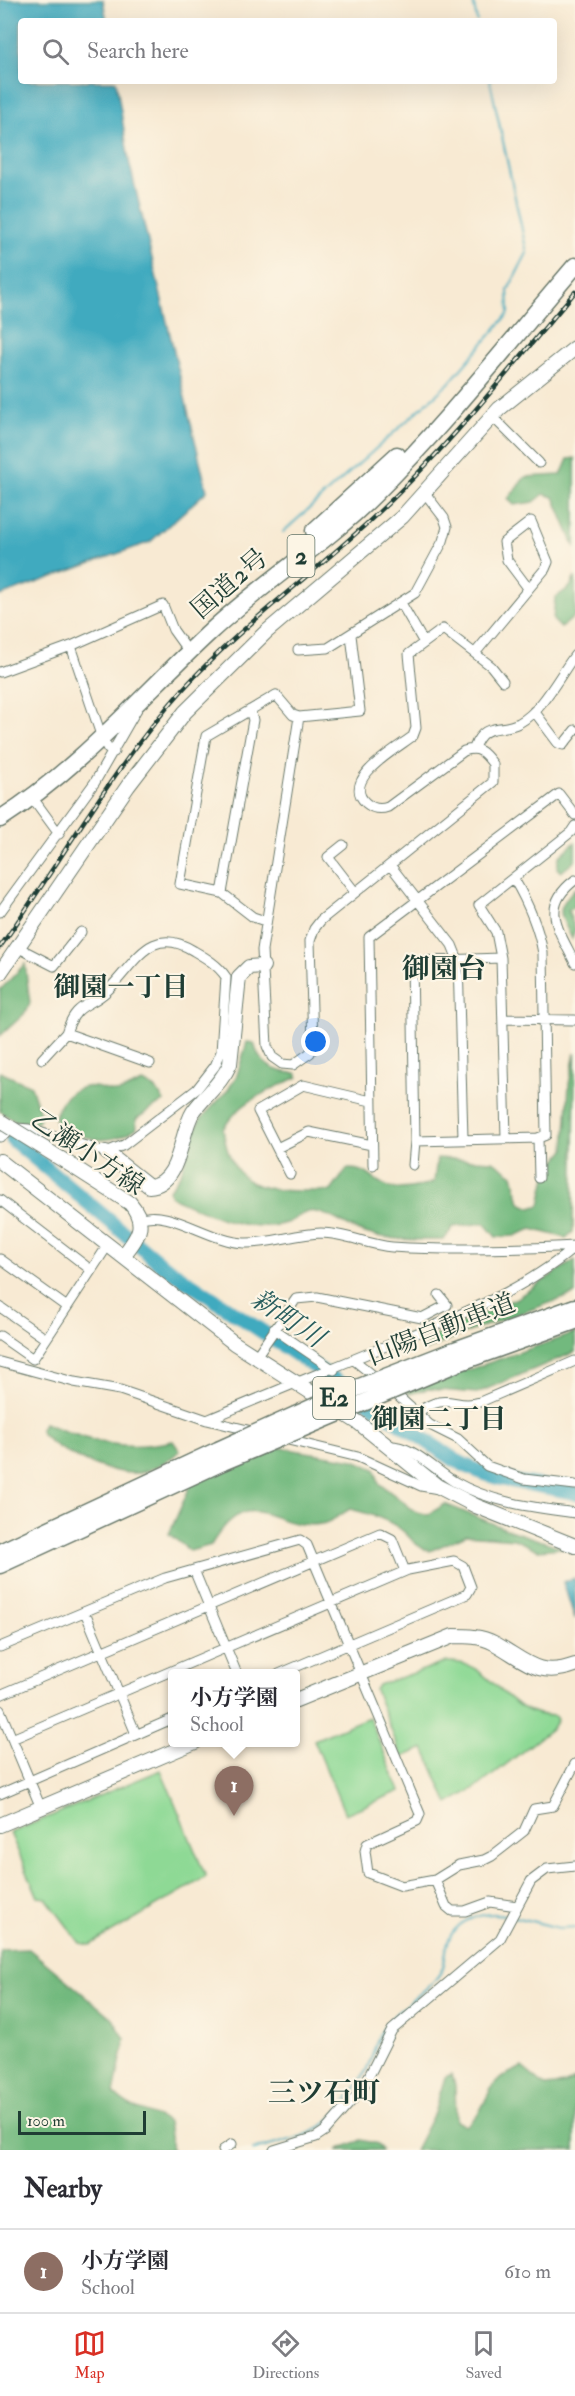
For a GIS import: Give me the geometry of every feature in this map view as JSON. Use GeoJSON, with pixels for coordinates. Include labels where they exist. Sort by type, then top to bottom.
{"type":"FeatureCollection","features":[{"type":"Feature","properties":{"kind":"highway","name":"国道2号"},"geometry":{"type":"LineString","coordinates":[[0,819],[32,797],[100,733],[208,619],[326,522],[390,462],[472,377],[575,257]]}},
{"type":"Feature","properties":{"kind":"highway","name":"国道2号"},"geometry":{"type":"LineString","coordinates":[[0,806],[140,702],[235,609],[373,496],[440,426],[575,266]]}},
{"type":"Feature","properties":{"kind":"highway","name":"山陽自動車道"},"geometry":{"type":"LineString","coordinates":[[136,1493],[168,1488],[455,1357],[575,1307]]}},
{"type":"Feature","properties":{"kind":"highway","name":"山陽自動車道"},"geometry":{"type":"LineString","coordinates":[[136,1493],[283,1420],[455,1357],[575,1321]]}},
{"type":"Feature","properties":{"kind":"highway","name":"E2"},"geometry":{"type":"LineString","coordinates":[[0,1552],[136,1493]]}},
{"type":"Feature","properties":{"kind":"highway","name":"E2"},"geometry":{"type":"LineString","coordinates":[[0,1565],[136,1493]]}},
{"type":"Feature","properties":{"kind":"street"},"geometry":{"type":"LineString","coordinates":[[0,973],[128,786],[185,712],[265,633],[355,559],[425,493],[492,416],[575,348]]}},
{"type":"Feature","properties":{"kind":"street"},"geometry":{"type":"LineString","coordinates":[[492,416],[539,463]]}},
{"type":"Feature","properties":{"kind":"street"},"geometry":{"type":"LineString","coordinates":[[298,650],[327,648],[401,603],[421,585],[443,541],[447,527],[444,518],[425,493]]}},
{"type":"Feature","properties":{"kind":"street"},"geometry":{"type":"LineString","coordinates":[[476,652],[528,588],[548,562],[531,521],[504,542],[507,560],[528,588]]}},
{"type":"Feature","properties":{"kind":"street"},"geometry":{"type":"LineString","coordinates":[[401,603],[423,641]]}},
{"type":"Feature","properties":{"kind":"street"},"geometry":{"type":"LineString","coordinates":[[0,672],[71,646],[163,605],[173,630],[183,644]]}},
{"type":"Feature","properties":{"kind":"street"},"geometry":{"type":"LineString","coordinates":[[299,717],[265,921],[263,966],[267,1046],[272,1057],[282,1064],[293,1065],[303,1061],[313,1045],[310,941],[314,929],[321,920],[355,892],[493,782],[494,764],[480,750],[474,748],[464,751],[388,807],[380,809],[369,806],[361,798],[358,791],[363,776],[412,736],[416,728],[409,664],[410,654],[423,641],[443,629],[476,652],[503,681]]}},
{"type":"Feature","properties":{"kind":"street"},"geometry":{"type":"LineString","coordinates":[[265,921],[253,917],[222,892],[180,884],[206,736],[276,695],[293,715],[299,717],[360,711],[351,635]]}},
{"type":"Feature","properties":{"kind":"street"},"geometry":{"type":"LineString","coordinates":[[71,646],[100,733],[108,749],[114,752]]}},
{"type":"Feature","properties":{"kind":"street"},"geometry":{"type":"LineString","coordinates":[[474,748],[477,740],[490,728],[518,723],[534,711],[575,655]]}},
{"type":"Feature","properties":{"kind":"street"},"geometry":{"type":"LineString","coordinates":[[0,912],[59,834],[114,752],[140,702]]}},
{"type":"Feature","properties":{"kind":"street"},"geometry":{"type":"LineString","coordinates":[[222,892],[253,720],[250,710]]}},
{"type":"Feature","properties":{"kind":"street"},"geometry":{"type":"LineString","coordinates":[[534,711],[558,742],[564,745],[575,730]]}},
{"type":"Feature","properties":{"kind":"street"},"geometry":{"type":"LineString","coordinates":[[374,1164],[369,937],[559,794],[575,815]]}},
{"type":"Feature","properties":{"kind":"street"},"geometry":{"type":"LineString","coordinates":[[32,797],[59,834]]}},
{"type":"Feature","properties":{"kind":"street"},"geometry":{"type":"LineString","coordinates":[[506,1137],[501,958],[496,932],[479,905],[514,879],[575,826]]}},
{"type":"Feature","properties":{"kind":"street"},"geometry":{"type":"LineString","coordinates":[[343,845],[328,857],[355,892]]}},
{"type":"Feature","properties":{"kind":"street"},"geometry":{"type":"LineString","coordinates":[[390,865],[452,945],[458,960],[463,1138]]}},
{"type":"Feature","properties":{"kind":"street"},"geometry":{"type":"LineString","coordinates":[[415,1141],[463,1138],[538,1138],[546,1135],[543,953],[538,928],[528,903],[514,879]]}},
{"type":"Feature","properties":{"kind":"street"},"geometry":{"type":"LineString","coordinates":[[575,880],[557,896],[553,909],[557,925],[575,963]]}},
{"type":"Feature","properties":{"kind":"street"},"geometry":{"type":"LineString","coordinates":[[19,948],[54,966],[81,932]]}},
{"type":"Feature","properties":{"kind":"street"},"geometry":{"type":"LineString","coordinates":[[42,1059],[66,1033],[77,1010],[103,994],[119,975],[159,941],[180,942],[221,970],[226,977],[220,1052],[215,1066],[197,1089],[177,1105],[124,1146],[106,1152]]}},
{"type":"Feature","properties":{"kind":"street"},"geometry":{"type":"LineString","coordinates":[[413,1165],[415,1141],[412,961],[501,958]]}},
{"type":"Feature","properties":{"kind":"street"},"geometry":{"type":"LineString","coordinates":[[0,1137],[17,1128],[29,1129],[106,1152],[149,1186],[156,1186],[167,1176],[192,1113],[224,1077],[230,1064],[239,977],[249,967],[263,966]]}},
{"type":"Feature","properties":{"kind":"street"},"geometry":{"type":"LineString","coordinates":[[503,1019],[575,1020]]}},
{"type":"Feature","properties":{"kind":"street"},"geometry":{"type":"LineString","coordinates":[[66,1033],[150,1064]]}},
{"type":"Feature","properties":{"kind":"street"},"geometry":{"type":"LineString","coordinates":[[290,1174],[258,1111],[303,1085],[371,1101]]}},
{"type":"Feature","properties":{"kind":"street","name":"乙瀬小方線"},"geometry":{"type":"LineString","coordinates":[[0,1121],[130,1203],[140,1219],[140,1234],[124,1254]]}},
{"type":"Feature","properties":{"kind":"street"},"geometry":{"type":"LineString","coordinates":[[277,1148],[309,1132],[372,1144]]}},
{"type":"Feature","properties":{"kind":"street"},"geometry":{"type":"LineString","coordinates":[[538,1138],[539,1178]]}},
{"type":"Feature","properties":{"kind":"street"},"geometry":{"type":"LineString","coordinates":[[1,1162],[108,1245],[124,1254],[257,1355],[359,1424],[444,1490],[476,1506],[575,1546]]}},
{"type":"Feature","properties":{"kind":"street"},"geometry":{"type":"LineString","coordinates":[[0,1200],[91,1270]]}},
{"type":"Feature","properties":{"kind":"street"},"geometry":{"type":"LineString","coordinates":[[140,1219],[160,1216],[216,1239],[242,1243],[271,1243],[321,1233],[394,1247],[575,1247]]}},
{"type":"Feature","properties":{"kind":"street"},"geometry":{"type":"LineString","coordinates":[[0,1336],[33,1359],[108,1245]]}},
{"type":"Feature","properties":{"kind":"street"},"geometry":{"type":"LineString","coordinates":[[207,1420],[333,1370],[509,1292],[542,1274],[575,1247]]}},
{"type":"Feature","properties":{"kind":"street"},"geometry":{"type":"LineString","coordinates":[[0,1258],[67,1307]]}},
{"type":"Feature","properties":{"kind":"street"},"geometry":{"type":"LineString","coordinates":[[257,1355],[291,1303],[303,1297],[317,1297],[422,1318],[447,1305],[439,1295]]}},
{"type":"Feature","properties":{"kind":"street"},"geometry":{"type":"LineString","coordinates":[[0,1307],[46,1339]]}},
{"type":"Feature","properties":{"kind":"street"},"geometry":{"type":"LineString","coordinates":[[273,1330],[333,1370]]}},
{"type":"Feature","properties":{"kind":"street"},"geometry":{"type":"LineString","coordinates":[[354,1360],[430,1425],[458,1439],[481,1462],[500,1473],[524,1479],[575,1485]]}},
{"type":"Feature","properties":{"kind":"street"},"geometry":{"type":"LineString","coordinates":[[417,1413],[440,1401],[472,1404],[480,1402],[575,1361]]}},
{"type":"Feature","properties":{"kind":"street"},"geometry":{"type":"LineString","coordinates":[[0,1362],[74,1382],[120,1390],[207,1420],[358,1457],[420,1486],[444,1490]]}},
{"type":"Feature","properties":{"kind":"street"},"geometry":{"type":"LineString","coordinates":[[386,1446],[403,1448],[455,1482],[480,1493],[526,1507],[575,1513]]}},
{"type":"Feature","properties":{"kind":"street"},"geometry":{"type":"LineString","coordinates":[[0,1695],[383,1533],[392,1539],[405,1571]]}},
{"type":"Feature","properties":{"kind":"street"},"geometry":{"type":"LineString","coordinates":[[0,1647],[165,1578],[298,1540],[306,1544],[421,1816],[417,1821],[367,1844],[366,1871],[402,1886],[435,1880],[459,1865],[488,1858],[524,1832],[534,1809],[553,1806],[575,1764]]}},
{"type":"Feature","properties":{"kind":"street"},"geometry":{"type":"LineString","coordinates":[[177,1669],[405,1571],[457,1561],[463,1566],[470,1590],[465,1595],[291,1669]]}},
{"type":"Feature","properties":{"kind":"street"},"geometry":{"type":"LineString","coordinates":[[194,1570],[235,1669]]}},
{"type":"Feature","properties":{"kind":"street"},"geometry":{"type":"LineString","coordinates":[[85,1612],[136,1734]]}},
{"type":"Feature","properties":{"kind":"street"},"geometry":{"type":"LineString","coordinates":[[300,1698],[440,1640],[466,1636],[492,1642],[532,1667],[555,1670],[575,1665]]}},
{"type":"Feature","properties":{"kind":"street"},"geometry":{"type":"LineString","coordinates":[[12,1739],[168,1673]]}},
{"type":"Feature","properties":{"kind":"street"},"geometry":{"type":"LineString","coordinates":[[0,1710],[41,1808]]}},
{"type":"Feature","properties":{"kind":"street"},"geometry":{"type":"LineString","coordinates":[[0,1794],[168,1721]]}},
{"type":"Feature","properties":{"kind":"street"},"geometry":{"type":"LineString","coordinates":[[0,1825],[186,1747]]}},
{"type":"Feature","properties":{"kind":"street"},"geometry":{"type":"LineString","coordinates":[[274,2150],[316,2137],[325,2131],[363,2088],[392,2030],[500,1939],[516,1907],[540,1873],[547,1869],[575,1866]]}},
{"type":"Feature","properties":{"kind":"street"},"geometry":{"type":"LineString","coordinates":[[435,1880],[446,1906],[452,1911],[466,1910],[490,1902],[516,1907]]}},
{"type":"Feature","properties":{"kind":"street"},"geometry":{"type":"LineString","coordinates":[[223,2150],[232,2144]]}},
{"type":"Feature","properties":{"kind":"green space"},"geometry":{"type":"Polygon","coordinates":[[[575,458],[575,548],[554,497],[544,494],[534,502],[514,505],[508,499],[525,477],[561,475],[568,459],[575,458]]]}},
{"type":"Feature","properties":{"kind":"green space"},"geometry":{"type":"Polygon","coordinates":[[[575,577],[575,616],[561,628],[553,620],[555,598],[570,587],[575,577]]]}},
{"type":"Feature","properties":{"kind":"green space"},"geometry":{"type":"Polygon","coordinates":[[[575,842],[575,861],[561,872],[557,868],[559,857],[575,842]]]}},
{"type":"Feature","properties":{"kind":"green space"},"geometry":{"type":"Polygon","coordinates":[[[575,888],[575,907],[568,910],[575,929],[572,939],[561,912],[564,902],[575,888]]]}},
{"type":"Feature","properties":{"kind":"green space"},"geometry":{"type":"Polygon","coordinates":[[[25,964],[30,1003],[24,1014],[0,1036],[0,990],[25,964]]]}},
{"type":"Feature","properties":{"kind":"green space"},"geometry":{"type":"Polygon","coordinates":[[[247,1042],[254,1043],[260,1057],[269,1066],[288,1073],[296,1073],[298,1077],[247,1103],[223,1129],[228,1152],[236,1168],[246,1179],[259,1186],[275,1189],[331,1191],[347,1169],[354,1169],[364,1172],[386,1186],[404,1189],[434,1182],[437,1158],[493,1161],[513,1175],[520,1203],[531,1208],[540,1205],[547,1172],[565,1150],[569,1084],[575,1053],[573,1232],[566,1238],[532,1229],[514,1236],[496,1237],[484,1223],[453,1227],[444,1240],[403,1239],[362,1232],[327,1215],[312,1211],[290,1222],[272,1226],[243,1224],[201,1211],[176,1199],[170,1195],[169,1190],[181,1173],[199,1121],[228,1090],[237,1075],[247,1042]]]}},
{"type":"Feature","properties":{"kind":"green space"},"geometry":{"type":"Polygon","coordinates":[[[0,1072],[31,1086],[41,1116],[37,1123],[16,1122],[0,1111],[0,1072]]]}},
{"type":"Feature","properties":{"kind":"green space"},"geometry":{"type":"Polygon","coordinates":[[[143,1082],[156,1089],[164,1101],[136,1119],[137,1128],[127,1134],[117,1138],[98,1139],[57,1128],[55,1121],[58,1108],[72,1092],[89,1086],[120,1092],[143,1082]]]}},
{"type":"Feature","properties":{"kind":"green space"},"geometry":{"type":"Polygon","coordinates":[[[575,1260],[575,1294],[462,1334],[424,1351],[432,1337],[517,1298],[575,1260]]]}},
{"type":"Feature","properties":{"kind":"green space"},"geometry":{"type":"Polygon","coordinates":[[[575,1333],[575,1352],[477,1393],[428,1389],[409,1394],[407,1391],[462,1369],[468,1370],[575,1333]]]}},
{"type":"Feature","properties":{"kind":"green space"},"geometry":{"type":"Polygon","coordinates":[[[44,1423],[107,1443],[138,1446],[173,1441],[180,1451],[143,1472],[119,1472],[87,1462],[58,1447],[40,1431],[44,1423]]]}},
{"type":"Feature","properties":{"kind":"green space"},"geometry":{"type":"Polygon","coordinates":[[[270,1446],[354,1460],[375,1469],[379,1483],[416,1512],[428,1515],[445,1504],[506,1529],[563,1548],[538,1550],[514,1539],[466,1535],[430,1551],[413,1541],[394,1524],[350,1509],[321,1524],[303,1524],[250,1511],[238,1515],[225,1525],[211,1545],[190,1551],[169,1534],[191,1484],[270,1446]]]}},
{"type":"Feature","properties":{"kind":"green space"},"geometry":{"type":"Polygon","coordinates":[[[447,1662],[463,1663],[476,1669],[522,1707],[537,1714],[555,1716],[557,1720],[552,1728],[480,1785],[448,1804],[424,1748],[402,1757],[375,1690],[378,1685],[447,1662]]]}},
{"type":"Feature","properties":{"kind":"green space"},"geometry":{"type":"Polygon","coordinates":[[[369,1717],[400,1791],[345,1814],[314,1740],[369,1717]]]}},
{"type":"Feature","properties":{"kind":"green space"},"geometry":{"type":"Polygon","coordinates":[[[161,1770],[206,1877],[90,1945],[80,1943],[46,1898],[38,1897],[10,1833],[161,1770]]]}},
{"type":"Feature","properties":{"kind":"green space"},"geometry":{"type":"Polygon","coordinates":[[[29,1949],[113,2019],[125,2039],[114,2093],[133,2107],[168,2122],[172,2150],[0,2150],[0,1950],[29,1949]]]}},
{"type":"Feature","properties":{"kind":"green space"},"geometry":{"type":"Polygon","coordinates":[[[522,2067],[545,2086],[566,2084],[575,2079],[575,2150],[415,2150],[434,2113],[445,2077],[452,2074],[455,2086],[456,2121],[465,2126],[478,2114],[495,2084],[522,2067]]]}},
{"type":"Feature","properties":{"kind":"green space"},"geometry":{"type":"Polygon","coordinates":[[[361,2140],[378,2144],[382,2150],[337,2150],[361,2140]]]}},
{"type":"Feature","properties":{"kind":"water"},"geometry":{"type":"Polygon","coordinates":[[[0,0],[103,0],[106,18],[18,18],[18,84],[116,84],[129,161],[207,491],[150,542],[0,596],[0,0]]]}},
{"type":"Feature","properties":{"kind":"water"},"geometry":{"type":"Polygon","coordinates":[[[575,1578],[575,1619],[563,1582],[575,1578]]]}},
{"type":"Feature","properties":{"kind":"waterway"},"geometry":{"type":"LineString","coordinates":[[473,0],[476,18]]}},
{"type":"Feature","properties":{"kind":"waterway"},"geometry":{"type":"LineString","coordinates":[[283,532],[449,383],[509,313],[508,290],[527,253],[491,84]]}},
{"type":"Feature","properties":{"kind":"waterway","name":"新町川"},"geometry":{"type":"LineString","coordinates":[[13,1140],[161,1264],[455,1460],[500,1478],[575,1493]]}},
{"type":"Feature","properties":{"kind":"waterway"},"geometry":{"type":"LineString","coordinates":[[253,2150],[305,2135],[318,2129],[333,2117],[363,2077],[387,2023],[439,1975],[444,1965],[448,1942],[458,1927],[482,1915],[509,1916]]}},
{"type":"Feature","properties":{"kind":"waterway"},"geometry":{"type":"LineString","coordinates":[[515,1917],[559,1928],[575,1927]]}},
{"type":"Feature","properties":{"kind":"railway"},"geometry":{"type":"LineString","coordinates":[[0,947],[111,782],[158,718],[184,688],[230,642],[355,534],[431,460],[575,292]]}},
{"type":"Feature","properties":{"kind":"place","name":"小方学園"},"geometry":{"type":"Point","coordinates":[234,1816]}},
{"type":"Feature","properties":{"kind":"district","name":"御園台"},"geometry":{"type":"Point","coordinates":[444,968]}},
{"type":"Feature","properties":{"kind":"district","name":"御園一丁目"},"geometry":{"type":"Point","coordinates":[121,987]}},
{"type":"Feature","properties":{"kind":"district","name":"御園二丁目"},"geometry":{"type":"Point","coordinates":[439,1419]}},
{"type":"Feature","properties":{"kind":"district","name":"三ツ石町"},"geometry":{"type":"Point","coordinates":[324,2092]}}]}
